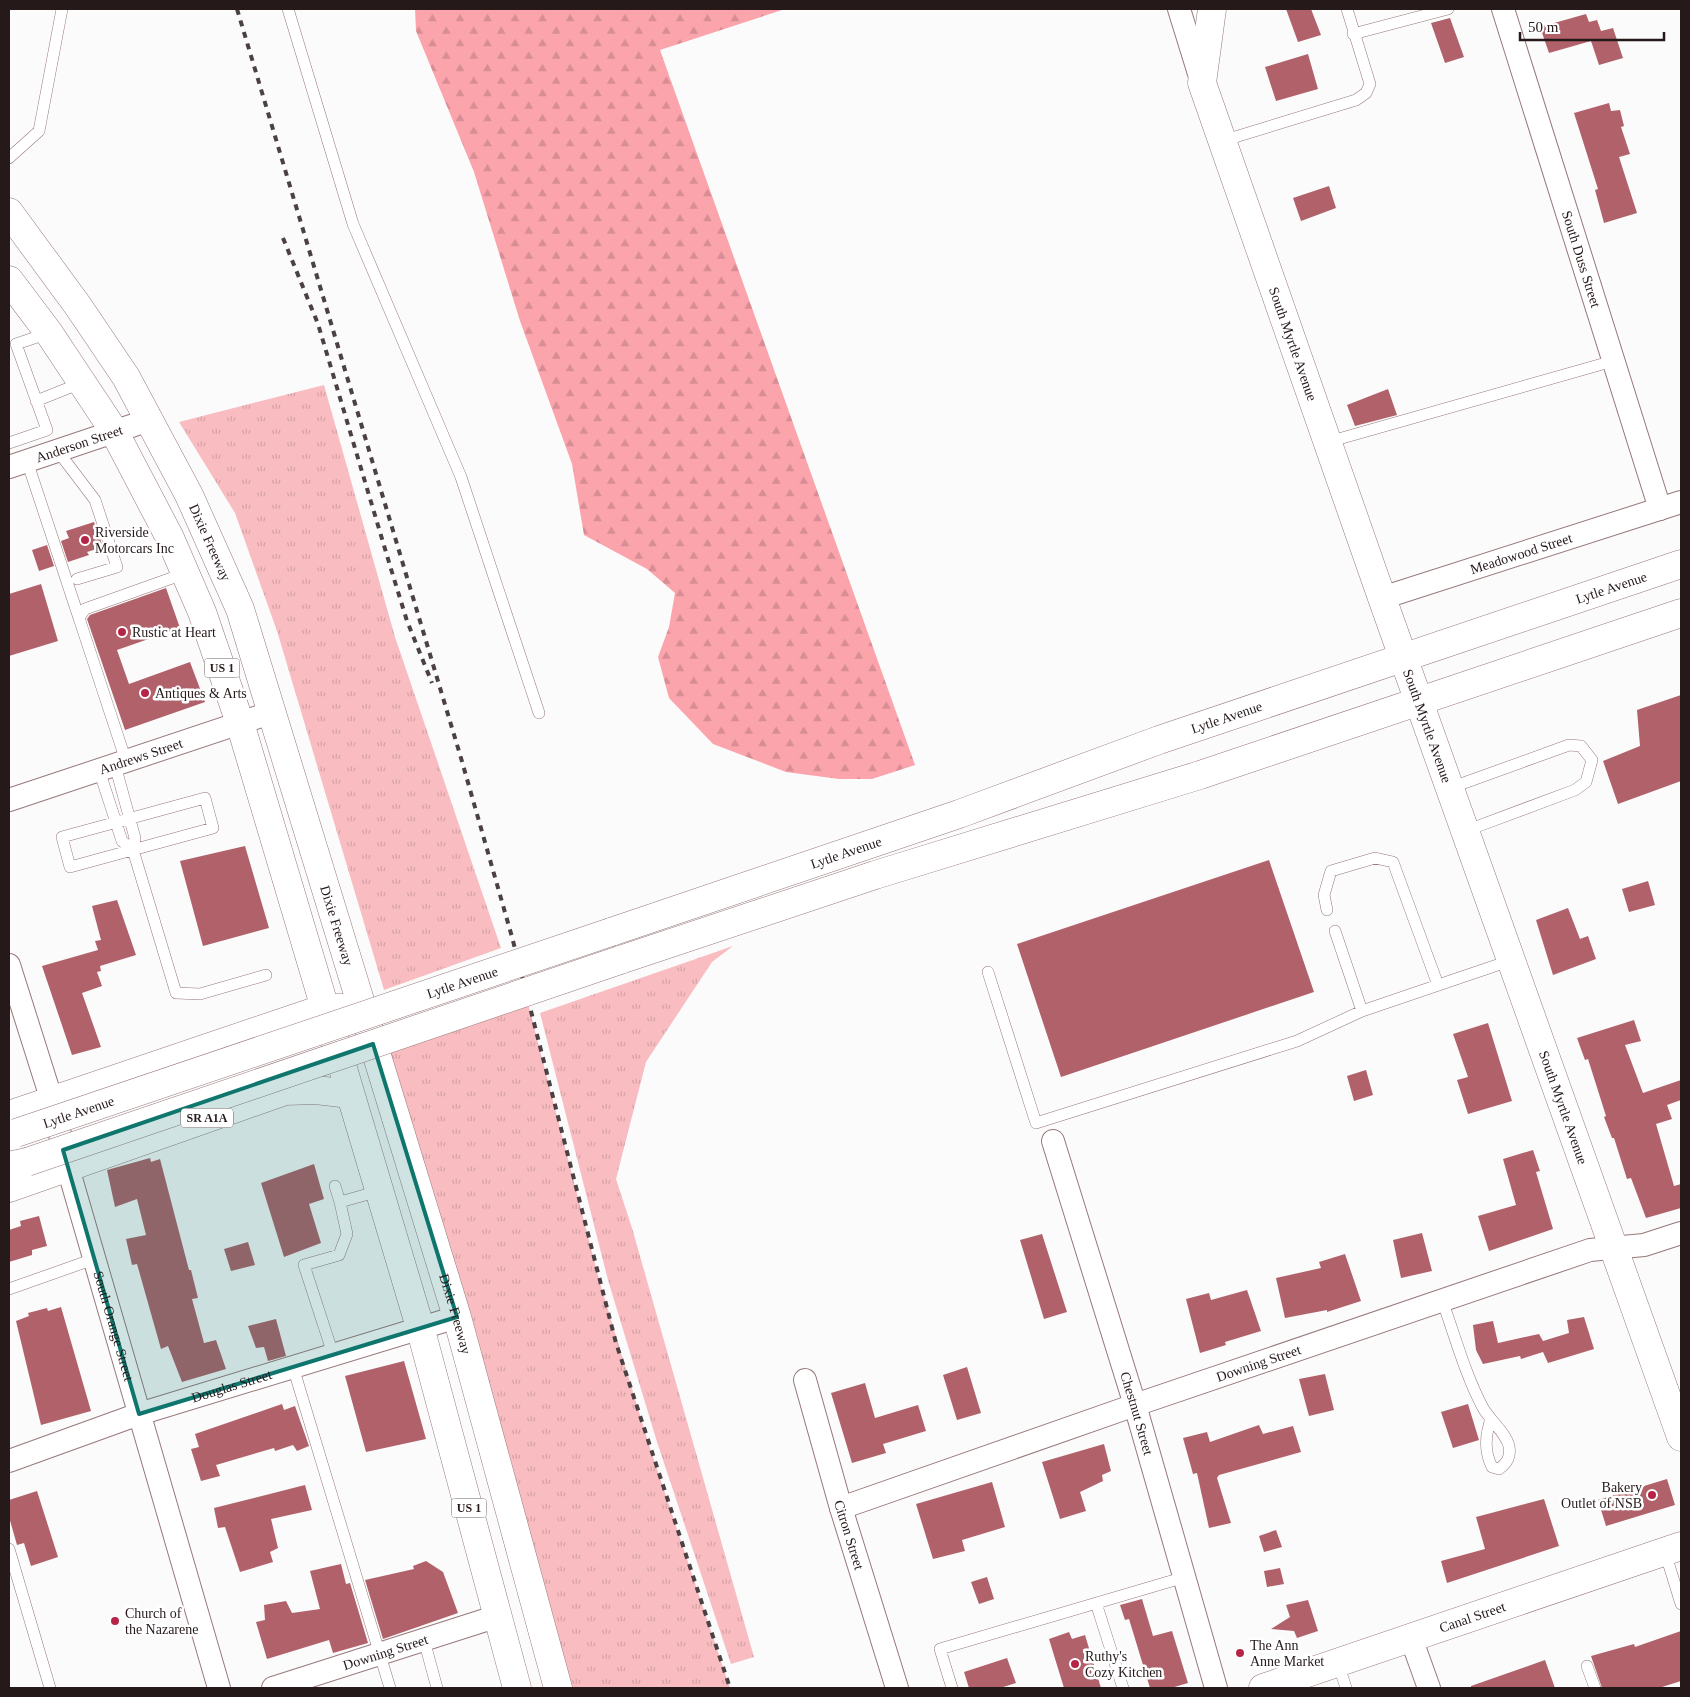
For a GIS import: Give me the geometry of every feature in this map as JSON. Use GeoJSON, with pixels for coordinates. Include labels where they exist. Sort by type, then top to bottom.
{"type":"FeatureCollection","features":[{"type":"Feature","properties":{"kind":"main road","name":"South Myrtle Avenue"},"geometry":{"type":"LineString","coordinates":[[1212,9],[1202,83],[1403,658],[1681,1437]]}},
{"type":"Feature","properties":{"kind":"main road","name":"Dixie Freeway"},"geometry":{"type":"LineString","coordinates":[[9,212],[106,346],[126,377],[223,568],[240,609],[457,1317],[558,1688]]}},
{"type":"Feature","properties":{"kind":"main road","name":"US 1"},"geometry":{"type":"LineString","coordinates":[[9,280],[49,333],[114,431],[135,468],[186,573],[202,612],[240,723],[420,1327],[518,1688]]}},
{"type":"Feature","properties":{"kind":"main road","name":"Lytle Avenue"},"geometry":{"type":"LineString","coordinates":[[11,1128],[611,932],[959,814],[1169,736],[1681,564]]}},
{"type":"Feature","properties":{"kind":"main road"},"geometry":{"type":"LineString","coordinates":[[18,1164],[884,872],[1200,775],[1681,613]]}},
{"type":"Feature","properties":{"kind":"main road"},"geometry":{"type":"LineString","coordinates":[[11,1128],[52,1101],[325,1008],[344,1008],[365,1016],[353,1039],[339,1056],[318,1075],[285,1091]]}},
{"type":"Feature","properties":{"kind":"main road","name":"SR A1A"},"geometry":{"type":"LineString","coordinates":[[9,1188],[285,1091],[316,1090],[350,1094]]}},
{"type":"Feature","properties":{"kind":"main road","name":"Canal Street"},"geometry":{"type":"LineString","coordinates":[[1263,1688],[1342,1676],[1411,1638],[1673,1549]]}},
{"type":"Feature","properties":{"kind":"street"},"geometry":{"type":"LineString","coordinates":[[1179,9],[1202,83]]}},
{"type":"Feature","properties":{"kind":"street","name":"South Duss Street"},"geometry":{"type":"LineString","coordinates":[[1503,9],[1660,509]]}},
{"type":"Feature","properties":{"kind":"street","name":"Anderson Street"},"geometry":{"type":"LineString","coordinates":[[15,462],[149,420]]}},
{"type":"Feature","properties":{"kind":"street","name":"Meadowood Street"},"geometry":{"type":"LineString","coordinates":[[1382,598],[1681,502]]}},
{"type":"Feature","properties":{"kind":"street","name":"Andrews Street"},"geometry":{"type":"LineString","coordinates":[[9,800],[273,712]]}},
{"type":"Feature","properties":{"kind":"street","name":"South Orange Street"},"geometry":{"type":"LineString","coordinates":[[9,965],[52,1101],[68,1168],[219,1688]]}},
{"type":"Feature","properties":{"kind":"street","name":"Chestnut Street"},"geometry":{"type":"LineString","coordinates":[[1053,1141],[1135,1404],[1216,1688]]}},
{"type":"Feature","properties":{"kind":"street","name":"Downing Street"},"geometry":{"type":"LineString","coordinates":[[841,1508],[1135,1404],[1590,1250],[1644,1245],[1681,1233]]}},
{"type":"Feature","properties":{"kind":"street","name":"Douglas Street"},"geometry":{"type":"LineString","coordinates":[[9,1461],[140,1414],[457,1317]]}},
{"type":"Feature","properties":{"kind":"street","name":"Citron Street"},"geometry":{"type":"LineString","coordinates":[[805,1380],[841,1508],[897,1688]]}},
{"type":"Feature","properties":{"kind":"street","name":"Downing Street"},"geometry":{"type":"LineString","coordinates":[[273,1688],[498,1616]]}},
{"type":"Feature","properties":{"kind":"street"},"geometry":{"type":"LineString","coordinates":[[1411,1638],[1429,1688]]}},
{"type":"Feature","properties":{"kind":"lane"},"geometry":{"type":"LineString","coordinates":[[9,158],[39,131],[62,9]]}},
{"type":"Feature","properties":{"kind":"lane"},"geometry":{"type":"LineString","coordinates":[[288,9],[353,224],[462,477],[539,713]]}},
{"type":"Feature","properties":{"kind":"lane"},"geometry":{"type":"LineString","coordinates":[[1222,141],[1356,100],[1366,93],[1370,84],[1353,34],[1347,9]]}},
{"type":"Feature","properties":{"kind":"lane"},"geometry":{"type":"LineString","coordinates":[[1353,34],[1448,9]]}},
{"type":"Feature","properties":{"kind":"lane"},"geometry":{"type":"LineString","coordinates":[[9,443],[47,430],[16,344],[49,333]]}},
{"type":"Feature","properties":{"kind":"lane"},"geometry":{"type":"LineString","coordinates":[[1328,442],[1613,361]]}},
{"type":"Feature","properties":{"kind":"lane"},"geometry":{"type":"LineString","coordinates":[[36,401],[83,382]]}},
{"type":"Feature","properties":{"kind":"lane"},"geometry":{"type":"LineString","coordinates":[[57,450],[95,500],[117,567],[77,579]]}},
{"type":"Feature","properties":{"kind":"lane"},"geometry":{"type":"LineString","coordinates":[[15,462],[79,618],[113,765],[135,838],[133,850],[176,993],[200,994],[266,975]]}},
{"type":"Feature","properties":{"kind":"lane"},"geometry":{"type":"LineString","coordinates":[[79,618],[85,609],[186,573]]}},
{"type":"Feature","properties":{"kind":"lane"},"geometry":{"type":"LineString","coordinates":[[1450,788],[1569,744],[1581,746],[1592,760],[1586,782],[1575,790],[1466,831]]}},
{"type":"Feature","properties":{"kind":"lane"},"geometry":{"type":"LineString","coordinates":[[113,765],[115,822],[122,841],[133,850]]}},
{"type":"Feature","properties":{"kind":"lane"},"geometry":{"type":"LineString","coordinates":[[205,798],[213,828],[70,867],[62,837],[115,822],[205,798]]}},
{"type":"Feature","properties":{"kind":"lane"},"geometry":{"type":"LineString","coordinates":[[1326,910],[1324,896],[1331,871],[1375,858],[1393,862],[1438,985]]}},
{"type":"Feature","properties":{"kind":"lane"},"geometry":{"type":"LineString","coordinates":[[1335,931],[1362,1011]]}},
{"type":"Feature","properties":{"kind":"lane"},"geometry":{"type":"LineString","coordinates":[[988,972],[1036,1122],[1297,1041],[1362,1011],[1512,960]]}},
{"type":"Feature","properties":{"kind":"lane"},"geometry":{"type":"LineString","coordinates":[[333,1354],[304,1265],[339,1255],[347,1234],[335,1186]]}},
{"type":"Feature","properties":{"kind":"lane"},"geometry":{"type":"LineString","coordinates":[[340,1202],[379,1191]]}},
{"type":"Feature","properties":{"kind":"lane"},"geometry":{"type":"LineString","coordinates":[[9,1289],[94,1259]]}},
{"type":"Feature","properties":{"kind":"lane"},"geometry":{"type":"LineString","coordinates":[[1442,1300],[1464,1363],[1484,1408],[1491,1419]]}},
{"type":"Feature","properties":{"kind":"lane"},"geometry":{"type":"LineString","coordinates":[[293,1367],[378,1654],[390,1688]]}},
{"type":"Feature","properties":{"kind":"lane"},"geometry":{"type":"LineString","coordinates":[[9,1549],[50,1688]]}},
{"type":"Feature","properties":{"kind":"lane"},"geometry":{"type":"LineString","coordinates":[[1673,1549],[1681,1604]]}},
{"type":"Feature","properties":{"kind":"lane"},"geometry":{"type":"LineString","coordinates":[[952,1688],[940,1649],[1185,1577]]}},
{"type":"Feature","properties":{"kind":"lane"},"geometry":{"type":"LineString","coordinates":[[1096,1603],[1123,1688]]}},
{"type":"Feature","properties":{"kind":"lane"},"geometry":{"type":"LineString","coordinates":[[424,1640],[438,1688]]}},
{"type":"Feature","properties":{"kind":"lane"},"geometry":{"type":"LineString","coordinates":[[1587,1666],[1595,1688]]}},
{"type":"Feature","properties":{"kind":"highlighted area"},"geometry":{"type":"Polygon","coordinates":[[[373,1044],[457,1317],[139,1414],[63,1150],[373,1044]]]}},
{"type":"Feature","properties":{"kind":"green space"},"geometry":{"type":"Polygon","coordinates":[[[415,9],[785,9],[660,50],[915,765],[872,779],[839,779],[786,772],[713,744],[669,698],[658,657],[669,627],[675,593],[647,569],[584,535],[572,464],[520,321],[474,172],[416,31],[415,9]]]}},
{"type":"Feature","properties":{"kind":"green space"},"geometry":{"type":"Polygon","coordinates":[[[324,385],[395,637],[501,948],[384,990],[277,631],[235,513],[179,422],[324,385]]]}},
{"type":"Feature","properties":{"kind":"green space"},"geometry":{"type":"Polygon","coordinates":[[[733,946],[712,962],[646,1062],[616,1179],[632,1228],[754,1657],[731,1664],[657,1442],[608,1280],[540,1013],[733,946]]]}},
{"type":"Feature","properties":{"kind":"green space"},"geometry":{"type":"Polygon","coordinates":[[[525,992],[600,1283],[649,1445],[730,1688],[558,1688],[375,1049],[525,992]]]}},
{"type":"Feature","properties":{"kind":"building"},"geometry":{"type":"Polygon","coordinates":[[[1286,9],[1311,9],[1321,35],[1298,42],[1286,9]]]}},
{"type":"Feature","properties":{"kind":"building"},"geometry":{"type":"Polygon","coordinates":[[[1586,14],[1589,22],[1597,20],[1601,31],[1613,28],[1623,58],[1599,65],[1591,41],[1549,53],[1540,27],[1586,14]]]}},
{"type":"Feature","properties":{"kind":"building"},"geometry":{"type":"Polygon","coordinates":[[[1450,18],[1464,57],[1445,63],[1431,23],[1450,18]]]}},
{"type":"Feature","properties":{"kind":"building"},"geometry":{"type":"Polygon","coordinates":[[[1308,54],[1318,89],[1276,101],[1265,67],[1308,54]]]}},
{"type":"Feature","properties":{"kind":"building"},"geometry":{"type":"Polygon","coordinates":[[[1609,103],[1611,111],[1620,110],[1624,126],[1621,127],[1630,154],[1619,157],[1637,213],[1604,223],[1595,190],[1598,189],[1574,113],[1609,103]]]}},
{"type":"Feature","properties":{"kind":"building"},"geometry":{"type":"Polygon","coordinates":[[[1329,186],[1336,208],[1301,221],[1293,198],[1329,186]]]}},
{"type":"Feature","properties":{"kind":"building"},"geometry":{"type":"Polygon","coordinates":[[[1388,389],[1397,415],[1355,426],[1347,405],[1388,389]]]}},
{"type":"Feature","properties":{"kind":"building"},"geometry":{"type":"Polygon","coordinates":[[[94,522],[103,547],[87,552],[89,555],[68,562],[61,541],[69,538],[66,531],[94,522]]]}},
{"type":"Feature","properties":{"kind":"building"},"geometry":{"type":"Polygon","coordinates":[[[47,545],[54,566],[39,571],[32,550],[47,545]]]}},
{"type":"Feature","properties":{"kind":"building"},"geometry":{"type":"Polygon","coordinates":[[[41,584],[58,641],[9,656],[9,594],[41,584]]]}},
{"type":"Feature","properties":{"kind":"building"},"geometry":{"type":"Polygon","coordinates":[[[166,588],[180,628],[117,650],[129,684],[190,662],[205,702],[125,730],[87,619],[90,615],[166,588]]]}},
{"type":"Feature","properties":{"kind":"building"},"geometry":{"type":"Polygon","coordinates":[[[1681,695],[1681,781],[1618,804],[1603,761],[1640,746],[1637,710],[1681,695]]]}},
{"type":"Feature","properties":{"kind":"building"},"geometry":{"type":"Polygon","coordinates":[[[245,846],[269,928],[203,946],[180,861],[245,846]]]}},
{"type":"Feature","properties":{"kind":"building"},"geometry":{"type":"Polygon","coordinates":[[[1269,860],[1314,992],[1061,1077],[1017,944],[1269,860]]]}},
{"type":"Feature","properties":{"kind":"building"},"geometry":{"type":"Polygon","coordinates":[[[1648,881],[1655,905],[1629,912],[1622,889],[1648,881]]]}},
{"type":"Feature","properties":{"kind":"building"},"geometry":{"type":"Polygon","coordinates":[[[117,900],[136,955],[100,966],[101,971],[97,972],[102,986],[82,993],[101,1047],[72,1055],[42,966],[98,950],[95,941],[101,940],[92,906],[117,900]]]}},
{"type":"Feature","properties":{"kind":"building"},"geometry":{"type":"Polygon","coordinates":[[[1568,908],[1580,939],[1588,936],[1596,959],[1553,975],[1536,920],[1568,908]]]}},
{"type":"Feature","properties":{"kind":"building"},"geometry":{"type":"Polygon","coordinates":[[[1634,1020],[1641,1041],[1625,1045],[1643,1093],[1681,1080],[1681,1100],[1667,1105],[1672,1119],[1656,1124],[1674,1186],[1681,1184],[1681,1208],[1646,1218],[1631,1178],[1627,1179],[1614,1138],[1612,1138],[1604,1117],[1606,1116],[1588,1059],[1585,1060],[1577,1038],[1634,1020]]]}},
{"type":"Feature","properties":{"kind":"building"},"geometry":{"type":"Polygon","coordinates":[[[1488,1023],[1512,1101],[1468,1114],[1457,1080],[1468,1077],[1453,1034],[1488,1023]]]}},
{"type":"Feature","properties":{"kind":"building"},"geometry":{"type":"Polygon","coordinates":[[[1366,1070],[1373,1095],[1354,1101],[1347,1076],[1366,1070]]]}},
{"type":"Feature","properties":{"kind":"building"},"geometry":{"type":"Polygon","coordinates":[[[1533,1150],[1540,1171],[1536,1172],[1553,1229],[1489,1251],[1478,1216],[1516,1205],[1503,1159],[1533,1150]]]}},
{"type":"Feature","properties":{"kind":"building"},"geometry":{"type":"Polygon","coordinates":[[[150,1158],[151,1162],[160,1159],[198,1298],[192,1299],[204,1343],[216,1340],[226,1369],[182,1382],[168,1346],[161,1349],[137,1264],[132,1265],[126,1239],[146,1235],[137,1199],[115,1207],[107,1170],[150,1158]]]}},
{"type":"Feature","properties":{"kind":"building"},"geometry":{"type":"Polygon","coordinates":[[[314,1164],[324,1199],[309,1204],[321,1243],[284,1257],[261,1183],[314,1164]]]}},
{"type":"Feature","properties":{"kind":"building"},"geometry":{"type":"Polygon","coordinates":[[[39,1216],[47,1246],[32,1250],[32,1255],[9,1262],[9,1230],[21,1226],[20,1221],[39,1216]]]}},
{"type":"Feature","properties":{"kind":"building"},"geometry":{"type":"Polygon","coordinates":[[[1422,1233],[1432,1271],[1401,1278],[1393,1240],[1422,1233]]]}},
{"type":"Feature","properties":{"kind":"building"},"geometry":{"type":"Polygon","coordinates":[[[1042,1234],[1067,1312],[1044,1319],[1020,1240],[1042,1234]]]}},
{"type":"Feature","properties":{"kind":"building"},"geometry":{"type":"Polygon","coordinates":[[[248,1242],[255,1265],[231,1271],[224,1249],[248,1242]]]}},
{"type":"Feature","properties":{"kind":"building"},"geometry":{"type":"Polygon","coordinates":[[[1345,1254],[1361,1301],[1327,1312],[1327,1310],[1285,1318],[1276,1278],[1321,1268],[1319,1262],[1345,1254]]]}},
{"type":"Feature","properties":{"kind":"building"},"geometry":{"type":"Polygon","coordinates":[[[1247,1290],[1261,1331],[1225,1342],[1226,1345],[1200,1353],[1186,1299],[1209,1293],[1211,1300],[1247,1290]]]}},
{"type":"Feature","properties":{"kind":"building"},"geometry":{"type":"Polygon","coordinates":[[[61,1307],[91,1411],[41,1425],[16,1321],[29,1316],[28,1313],[47,1308],[48,1311],[61,1307]]]}},
{"type":"Feature","properties":{"kind":"building"},"geometry":{"type":"Polygon","coordinates":[[[1584,1317],[1594,1349],[1548,1363],[1543,1352],[1521,1359],[1520,1356],[1483,1364],[1476,1350],[1473,1325],[1493,1321],[1498,1343],[1539,1334],[1543,1341],[1569,1333],[1567,1320],[1584,1317]]]}},
{"type":"Feature","properties":{"kind":"building"},"geometry":{"type":"Polygon","coordinates":[[[276,1319],[286,1356],[268,1361],[264,1347],[256,1348],[248,1326],[276,1319]]]}},
{"type":"Feature","properties":{"kind":"building"},"geometry":{"type":"Polygon","coordinates":[[[404,1361],[426,1439],[366,1452],[345,1376],[404,1361]]]}},
{"type":"Feature","properties":{"kind":"building"},"geometry":{"type":"Polygon","coordinates":[[[967,1367],[981,1413],[957,1420],[943,1375],[967,1367]]]}},
{"type":"Feature","properties":{"kind":"building"},"geometry":{"type":"Polygon","coordinates":[[[1325,1374],[1334,1410],[1309,1416],[1299,1379],[1325,1374]]]}},
{"type":"Feature","properties":{"kind":"building"},"geometry":{"type":"Polygon","coordinates":[[[865,1383],[875,1418],[918,1405],[926,1431],[883,1444],[886,1453],[852,1463],[831,1393],[865,1383]]]}},
{"type":"Feature","properties":{"kind":"building"},"geometry":{"type":"Polygon","coordinates":[[[282,1404],[284,1410],[295,1406],[309,1446],[297,1451],[293,1445],[275,1451],[274,1448],[216,1465],[220,1476],[201,1481],[191,1449],[199,1447],[195,1434],[282,1404]]]}},
{"type":"Feature","properties":{"kind":"building"},"geometry":{"type":"Polygon","coordinates":[[[1468,1404],[1479,1440],[1453,1448],[1441,1412],[1468,1404]]]}},
{"type":"Feature","properties":{"kind":"building"},"geometry":{"type":"Polygon","coordinates":[[[1259,1425],[1263,1434],[1293,1426],[1301,1452],[1219,1475],[1217,1478],[1231,1523],[1209,1528],[1197,1473],[1193,1474],[1183,1438],[1207,1432],[1210,1442],[1259,1425]]]}},
{"type":"Feature","properties":{"kind":"building"},"geometry":{"type":"Polygon","coordinates":[[[1104,1444],[1111,1471],[1102,1475],[1103,1481],[1080,1492],[1086,1511],[1060,1519],[1042,1462],[1104,1444]]]}},
{"type":"Feature","properties":{"kind":"building"},"geometry":{"type":"Polygon","coordinates":[[[1667,1479],[1675,1505],[1606,1526],[1598,1500],[1667,1479]]]}},
{"type":"Feature","properties":{"kind":"building"},"geometry":{"type":"Polygon","coordinates":[[[992,1482],[1005,1527],[962,1540],[965,1551],[933,1559],[916,1504],[992,1482]]]}},
{"type":"Feature","properties":{"kind":"building"},"geometry":{"type":"Polygon","coordinates":[[[305,1485],[312,1510],[271,1519],[278,1548],[270,1552],[273,1562],[240,1572],[225,1527],[218,1528],[214,1508],[305,1485]]]}},
{"type":"Feature","properties":{"kind":"building"},"geometry":{"type":"Polygon","coordinates":[[[37,1491],[58,1557],[31,1566],[24,1543],[17,1545],[9,1517],[9,1500],[37,1491]]]}},
{"type":"Feature","properties":{"kind":"building"},"geometry":{"type":"Polygon","coordinates":[[[1544,1499],[1559,1546],[1447,1583],[1441,1561],[1485,1549],[1476,1517],[1544,1499]]]}},
{"type":"Feature","properties":{"kind":"building"},"geometry":{"type":"Polygon","coordinates":[[[1276,1530],[1282,1547],[1264,1552],[1259,1536],[1276,1530]]]}},
{"type":"Feature","properties":{"kind":"building"},"geometry":{"type":"Polygon","coordinates":[[[426,1561],[443,1572],[458,1613],[383,1639],[365,1580],[414,1569],[413,1566],[426,1561]]]}},
{"type":"Feature","properties":{"kind":"building"},"geometry":{"type":"Polygon","coordinates":[[[341,1564],[346,1584],[350,1583],[368,1643],[333,1653],[329,1640],[267,1659],[256,1622],[265,1620],[264,1605],[286,1601],[292,1613],[320,1609],[310,1571],[341,1564]]]}},
{"type":"Feature","properties":{"kind":"building"},"geometry":{"type":"Polygon","coordinates":[[[1280,1568],[1284,1584],[1267,1587],[1264,1571],[1280,1568]]]}},
{"type":"Feature","properties":{"kind":"building"},"geometry":{"type":"Polygon","coordinates":[[[987,1577],[994,1599],[979,1604],[971,1582],[987,1577]]]}},
{"type":"Feature","properties":{"kind":"building"},"geometry":{"type":"Polygon","coordinates":[[[1142,1599],[1153,1636],[1172,1631],[1188,1683],[1171,1688],[1150,1688],[1129,1619],[1125,1620],[1120,1605],[1142,1599]]]}},
{"type":"Feature","properties":{"kind":"building"},"geometry":{"type":"Polygon","coordinates":[[[1308,1600],[1318,1631],[1297,1638],[1294,1631],[1271,1629],[1290,1617],[1286,1605],[1308,1600]]]}},
{"type":"Feature","properties":{"kind":"building"},"geometry":{"type":"Polygon","coordinates":[[[1681,1631],[1681,1681],[1659,1688],[1602,1688],[1591,1656],[1634,1644],[1635,1647],[1681,1631]]]}},
{"type":"Feature","properties":{"kind":"building","name":"Ruthy's Cozy Kitchen"},"geometry":{"type":"Polygon","coordinates":[[[1069,1632],[1072,1639],[1085,1635],[1101,1688],[1064,1688],[1049,1639],[1069,1632]]]}},
{"type":"Feature","properties":{"kind":"building"},"geometry":{"type":"Polygon","coordinates":[[[1007,1658],[1016,1683],[1000,1688],[969,1688],[964,1672],[1007,1658]]]}},
{"type":"Feature","properties":{"kind":"building"},"geometry":{"type":"Polygon","coordinates":[[[1545,1660],[1555,1688],[1471,1688],[1471,1686],[1545,1660]]]}},
{"type":"Feature","properties":{"kind":"railway"},"geometry":{"type":"LineString","coordinates":[[237,9],[461,758],[512,937],[616,1343],[730,1688]]}},
{"type":"Feature","properties":{"kind":"railway"},"geometry":{"type":"LineString","coordinates":[[283,238],[318,324],[407,621],[432,683]]}},
{"type":"Feature","properties":{"kind":"place","name":"Riverside Motorcars Inc"},"geometry":{"type":"Point","coordinates":[85,540]}},
{"type":"Feature","properties":{"kind":"place","name":"Rustic at Heart"},"geometry":{"type":"Point","coordinates":[122,632]}},
{"type":"Feature","properties":{"kind":"place","name":"Antiques & Arts"},"geometry":{"type":"Point","coordinates":[145,693]}},
{"type":"Feature","properties":{"kind":"place","name":"Bakery Outlet of NSB"},"geometry":{"type":"Point","coordinates":[1652,1495]}},
{"type":"Feature","properties":{"kind":"place","name":"Church of the Nazarene"},"geometry":{"type":"Point","coordinates":[115,1621]}},
{"type":"Feature","properties":{"kind":"place","name":"The Ann Anne Market"},"geometry":{"type":"Point","coordinates":[1240,1653]}},
{"type":"Feature","properties":{"kind":"place","name":"Ruthy's Cozy Kitchen"},"geometry":{"type":"Point","coordinates":[1075,1664]}}]}
